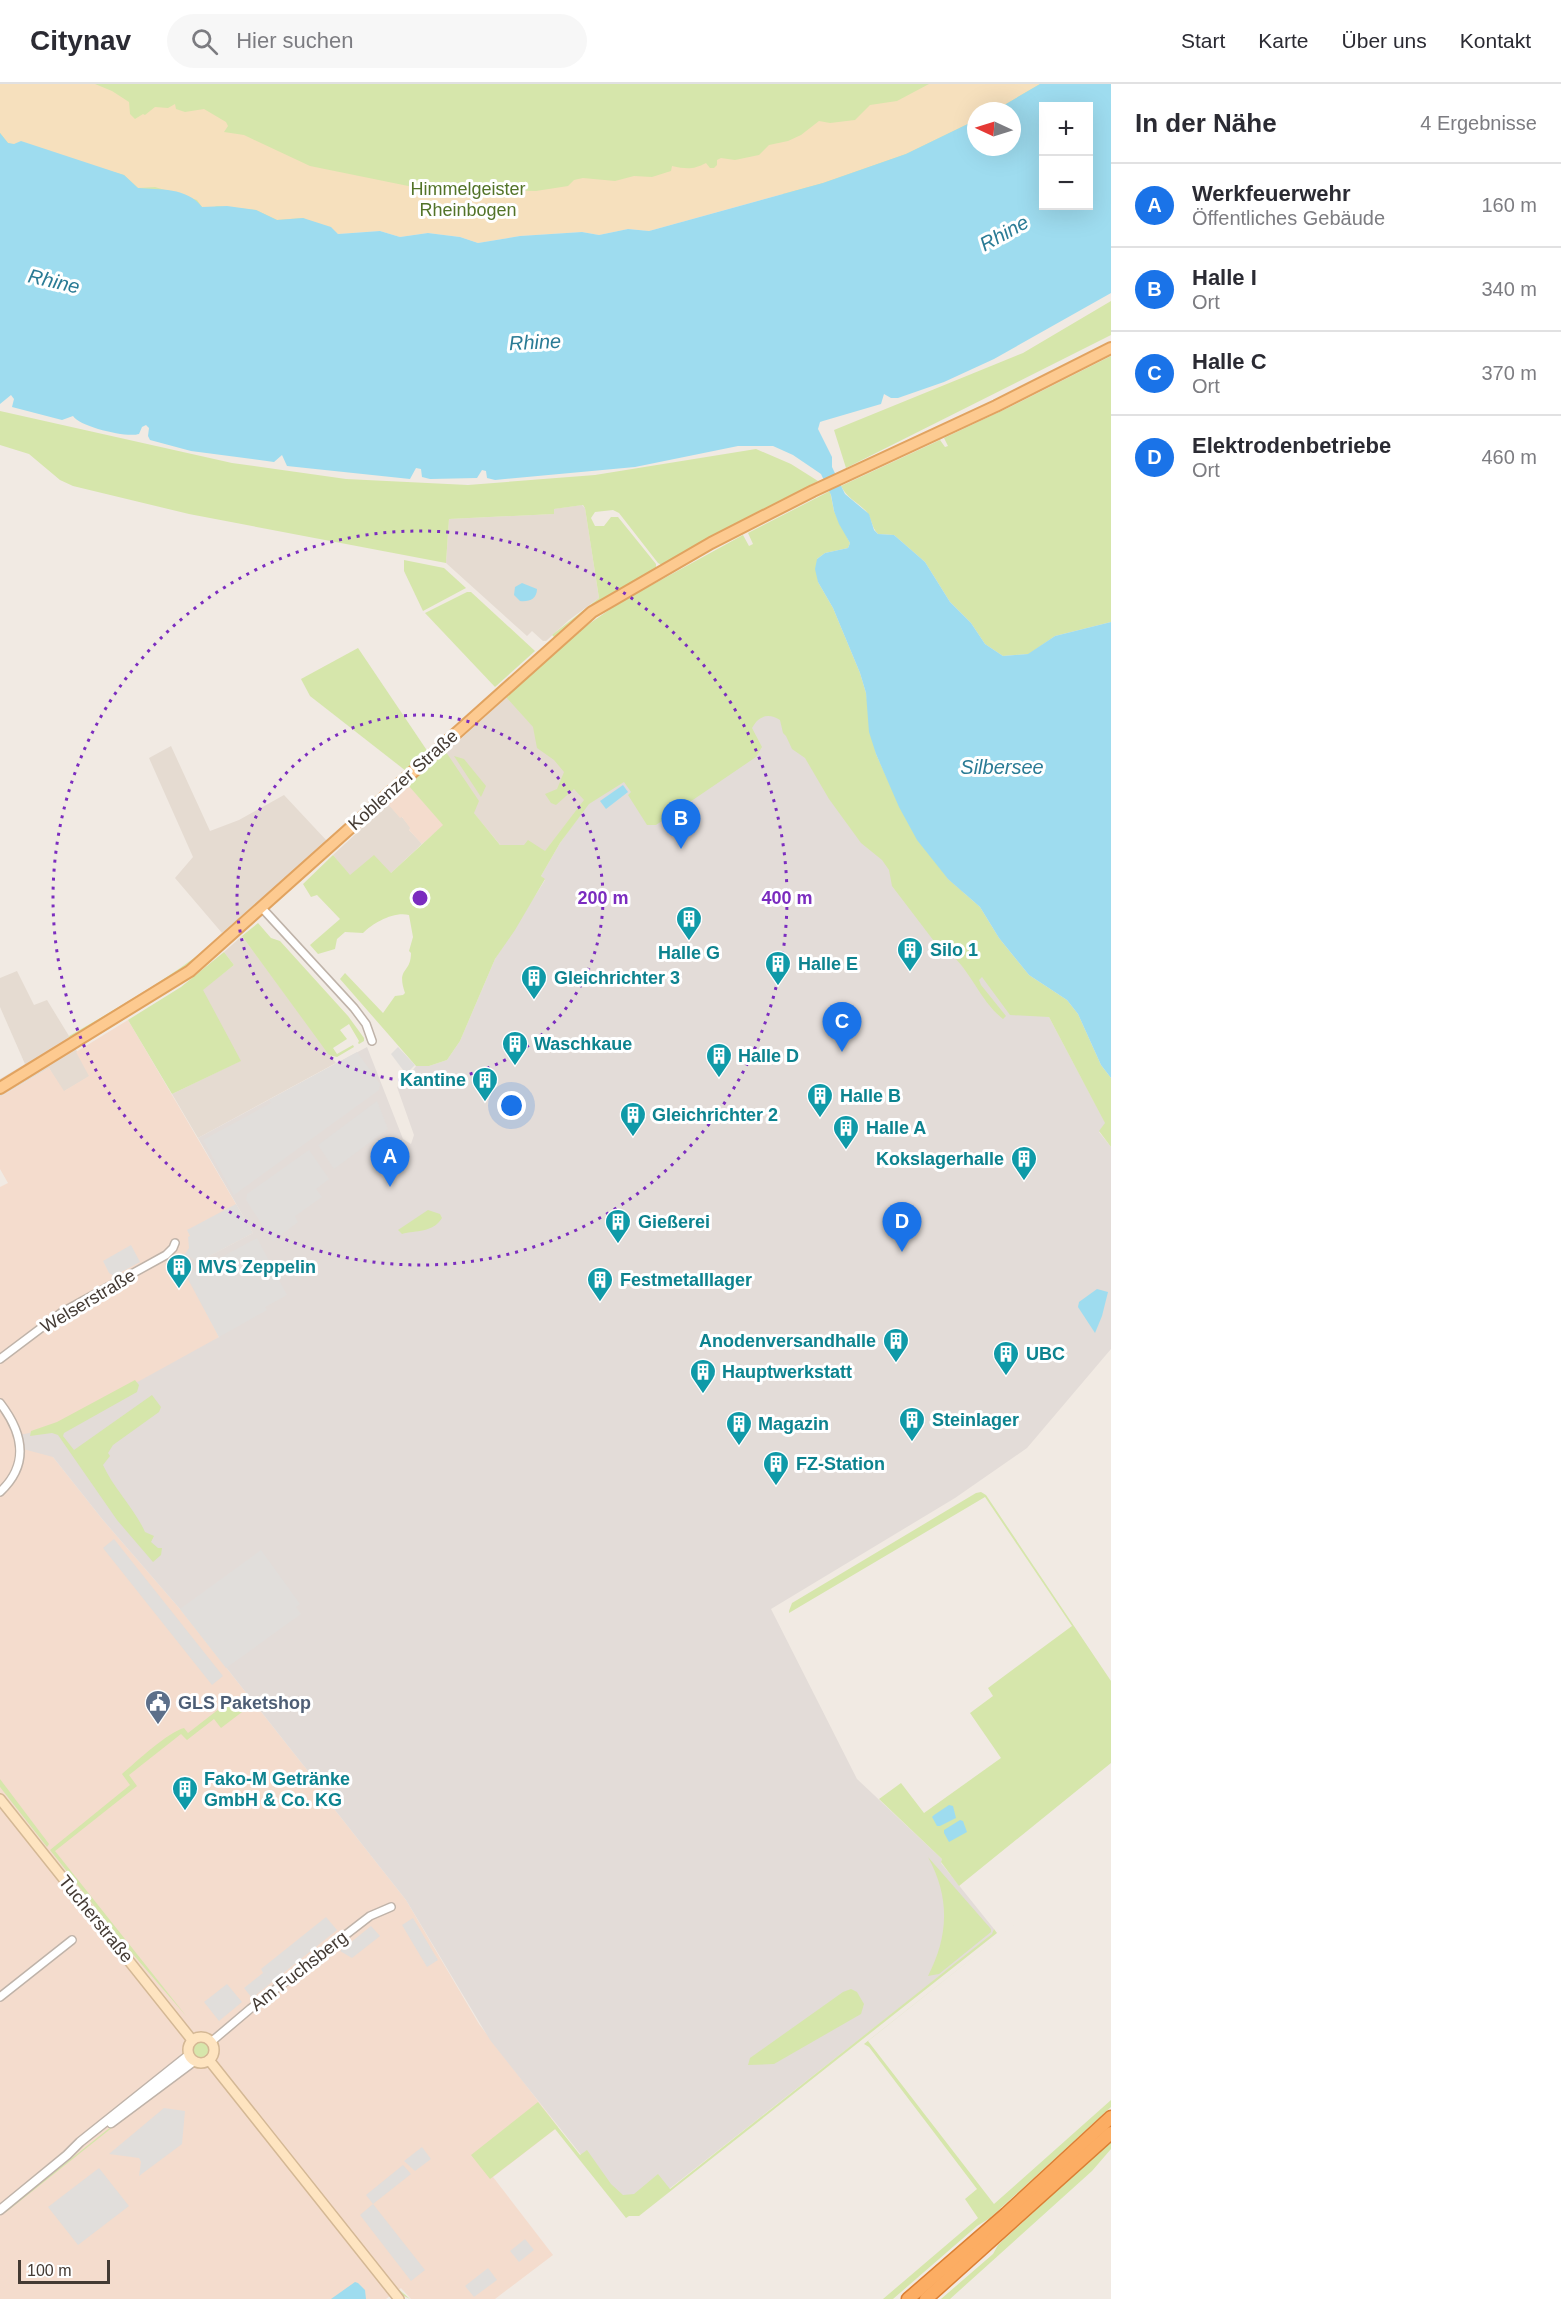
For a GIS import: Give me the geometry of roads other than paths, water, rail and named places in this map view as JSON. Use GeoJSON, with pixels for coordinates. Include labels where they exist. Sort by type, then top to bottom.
{"type":"FeatureCollection","features":[{"type":"Feature","properties":{"kind":"highway"},"geometry":{"type":"LineString","coordinates":[[908,2299],[1006,2214],[1111,2117]]}},
{"type":"Feature","properties":{"kind":"highway"},"geometry":{"type":"LineString","coordinates":[[926,2299],[1111,2133]]}},
{"type":"Feature","properties":{"kind":"main road","name":"Koblenzer Straße"},"geometry":{"type":"LineString","coordinates":[[0,1088],[179,979],[262,908],[545,652],[601,606],[701,549],[813,491],[996,406],[1111,348]]}},
{"type":"Feature","properties":{"kind":"main road","name":"Tucherstraße"},"geometry":{"type":"LineString","coordinates":[[0,1799],[192,2040]]}},
{"type":"Feature","properties":{"kind":"main road"},"geometry":{"type":"LineString","coordinates":[[204,2037],[211,2042],[214,2051],[209,2060],[201,2063],[191,2058],[188,2047],[192,2040],[204,2037]]}},
{"type":"Feature","properties":{"kind":"main road"},"geometry":{"type":"LineString","coordinates":[[209,2060],[399,2299]]}},
{"type":"Feature","properties":{"kind":"street"},"geometry":{"type":"LineString","coordinates":[[262,908],[354,1008],[366,1024],[372,1041]]}},
{"type":"Feature","properties":{"kind":"street","name":"Welserstraße"},"geometry":{"type":"LineString","coordinates":[[0,1359],[62,1313],[166,1255],[175,1243]]}},
{"type":"Feature","properties":{"kind":"street"},"geometry":{"type":"LineString","coordinates":[[0,1403],[14,1423],[20,1447],[15,1472],[0,1492]]}},
{"type":"Feature","properties":{"kind":"street","name":"Am Fuchsberg"},"geometry":{"type":"LineString","coordinates":[[211,2042],[370,1916],[391,1907]]}},
{"type":"Feature","properties":{"kind":"street"},"geometry":{"type":"LineString","coordinates":[[0,1997],[72,1940]]}},
{"type":"Feature","properties":{"kind":"street"},"geometry":{"type":"LineString","coordinates":[[0,2210],[80,2142],[191,2058]]}},
{"type":"Feature","properties":{"kind":"water"},"geometry":{"type":"Polygon","coordinates":[[[1040,84],[1111,84],[1111,293],[994,359],[944,382],[898,398],[891,398],[884,394],[881,404],[820,422],[818,429],[832,457],[832,467],[845,494],[869,514],[874,530],[878,534],[894,535],[925,562],[950,602],[971,623],[985,644],[1003,656],[1028,654],[1055,636],[1111,622],[1111,1078],[1101,1065],[1078,1014],[1067,1000],[1029,975],[999,938],[980,907],[948,879],[917,840],[899,807],[869,732],[866,693],[860,673],[833,608],[818,582],[815,569],[817,559],[825,553],[848,548],[850,543],[839,524],[831,495],[821,474],[793,455],[773,446],[738,446],[635,467],[495,480],[487,478],[486,471],[482,470],[477,478],[430,479],[422,477],[421,469],[416,468],[410,479],[287,466],[282,455],[274,462],[191,451],[150,440],[149,428],[146,425],[142,427],[139,434],[133,435],[104,431],[85,424],[73,416],[62,420],[12,407],[14,399],[11,395],[0,404],[0,133],[8,143],[14,144],[21,141],[124,175],[138,188],[181,193],[189,196],[202,207],[227,206],[256,210],[277,220],[303,218],[331,227],[338,234],[380,231],[400,237],[428,233],[460,237],[478,243],[520,236],[582,232],[599,235],[628,229],[649,231],[823,183],[906,154],[967,124],[967,156],[1021,156],[1021,102],[1009,102],[1040,84]]]}},
{"type":"Feature","properties":{"kind":"water"},"geometry":{"type":"Polygon","coordinates":[[[522,583],[537,589],[532,599],[520,601],[514,595],[515,587],[522,583]]]}},
{"type":"Feature","properties":{"kind":"water"},"geometry":{"type":"Polygon","coordinates":[[[623,785],[628,792],[606,809],[600,801],[623,785]]]}},
{"type":"Feature","properties":{"kind":"water"},"geometry":{"type":"Polygon","coordinates":[[[1097,1289],[1108,1292],[1095,1333],[1078,1307],[1079,1302],[1097,1289]]]}},
{"type":"Feature","properties":{"kind":"water"},"geometry":{"type":"Polygon","coordinates":[[[949,1805],[953,1806],[956,1818],[937,1826],[932,1817],[949,1805]]]}},
{"type":"Feature","properties":{"kind":"water"},"geometry":{"type":"Polygon","coordinates":[[[960,1820],[963,1821],[967,1832],[949,1842],[944,1830],[960,1820]]]}},
{"type":"Feature","properties":{"kind":"water"},"geometry":{"type":"Polygon","coordinates":[[[355,2282],[365,2290],[366,2299],[331,2299],[355,2282]]]}},
{"type":"Feature","properties":{"kind":"place","name":"Halle I"},"geometry":{"type":"Point","coordinates":[681,849]}},
{"type":"Feature","properties":{"kind":"place","name":"Halle G"},"geometry":{"type":"Point","coordinates":[689,942]}},
{"type":"Feature","properties":{"kind":"place","name":"Silo 1"},"geometry":{"type":"Point","coordinates":[910,973]}},
{"type":"Feature","properties":{"kind":"place","name":"Halle E"},"geometry":{"type":"Point","coordinates":[778,987]}},
{"type":"Feature","properties":{"kind":"place","name":"Gleichrichter 3"},"geometry":{"type":"Point","coordinates":[534,1001]}},
{"type":"Feature","properties":{"kind":"place","name":"Halle C"},"geometry":{"type":"Point","coordinates":[842,1052]}},
{"type":"Feature","properties":{"kind":"place","name":"Waschkaue"},"geometry":{"type":"Point","coordinates":[515,1067]}},
{"type":"Feature","properties":{"kind":"place","name":"Halle D"},"geometry":{"type":"Point","coordinates":[719,1079]}},
{"type":"Feature","properties":{"kind":"place","name":"Kantine"},"geometry":{"type":"Point","coordinates":[485,1103]}},
{"type":"Feature","properties":{"kind":"place","name":"Halle B"},"geometry":{"type":"Point","coordinates":[820,1119]}},
{"type":"Feature","properties":{"kind":"place","name":"Gleichrichter 2"},"geometry":{"type":"Point","coordinates":[633,1138]}},
{"type":"Feature","properties":{"kind":"place","name":"Halle A"},"geometry":{"type":"Point","coordinates":[846,1151]}},
{"type":"Feature","properties":{"kind":"place","name":"Kokslagerhalle"},"geometry":{"type":"Point","coordinates":[1024,1182]}},
{"type":"Feature","properties":{"kind":"place","name":"Werkfeuerwehr"},"geometry":{"type":"Point","coordinates":[390,1187]}},
{"type":"Feature","properties":{"kind":"place","name":"Gießerei"},"geometry":{"type":"Point","coordinates":[618,1245]}},
{"type":"Feature","properties":{"kind":"place","name":"Elektrodenbetriebe"},"geometry":{"type":"Point","coordinates":[902,1252]}},
{"type":"Feature","properties":{"kind":"place","name":"MVS Zeppelin"},"geometry":{"type":"Point","coordinates":[179,1290]}},
{"type":"Feature","properties":{"kind":"place","name":"Festmetalllager"},"geometry":{"type":"Point","coordinates":[600,1303]}},
{"type":"Feature","properties":{"kind":"place","name":"Anodenversandhalle"},"geometry":{"type":"Point","coordinates":[896,1364]}},
{"type":"Feature","properties":{"kind":"place","name":"UBC"},"geometry":{"type":"Point","coordinates":[1006,1377]}},
{"type":"Feature","properties":{"kind":"place","name":"Hauptwerkstatt"},"geometry":{"type":"Point","coordinates":[703,1395]}},
{"type":"Feature","properties":{"kind":"place","name":"Steinlager"},"geometry":{"type":"Point","coordinates":[912,1443]}},
{"type":"Feature","properties":{"kind":"place","name":"Magazin"},"geometry":{"type":"Point","coordinates":[739,1447]}},
{"type":"Feature","properties":{"kind":"place","name":"FZ-Station"},"geometry":{"type":"Point","coordinates":[776,1487]}},
{"type":"Feature","properties":{"kind":"place","name":"GLS Paketshop"},"geometry":{"type":"Point","coordinates":[158,1726]}},
{"type":"Feature","properties":{"kind":"place","name":"Fako-M Getränke GmbH & Co. KG"},"geometry":{"type":"Point","coordinates":[185,1812]}},
{"type":"Feature","properties":{"kind":"park label","name":"Himmelgeister Rheinbogen"},"geometry":{"type":"Point","coordinates":[468,199]}},
{"type":"Feature","properties":{"kind":"water label","name":"Rhine"},"geometry":{"type":"Point","coordinates":[1004,233]}},
{"type":"Feature","properties":{"kind":"water label","name":"Rhine"},"geometry":{"type":"Point","coordinates":[54,281]}},
{"type":"Feature","properties":{"kind":"water label","name":"Rhine"},"geometry":{"type":"Point","coordinates":[535,342]}},
{"type":"Feature","properties":{"kind":"water label","name":"Silbersee"},"geometry":{"type":"Point","coordinates":[1002,767]}}]}
